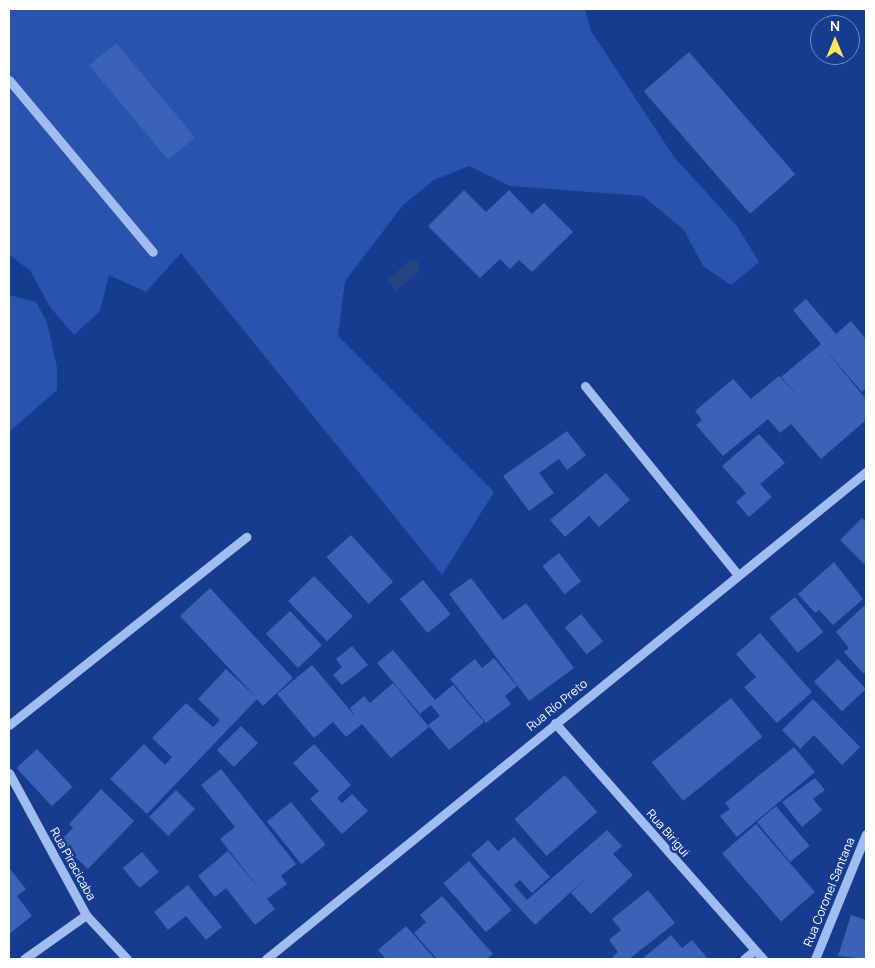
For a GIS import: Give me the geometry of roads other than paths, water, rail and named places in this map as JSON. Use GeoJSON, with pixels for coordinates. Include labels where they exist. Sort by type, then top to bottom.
{"type":"FeatureCollection","features":[{"type":"Feature","properties":{"kind":"street"},"geometry":{"type":"LineString","coordinates":[[9,80],[153,252]]}},
{"type":"Feature","properties":{"kind":"street"},"geometry":{"type":"LineString","coordinates":[[585,386],[738,575]]}},
{"type":"Feature","properties":{"kind":"street","name":"Rua Río Preto"},"geometry":{"type":"LineString","coordinates":[[266,959],[866,472]]}},
{"type":"Feature","properties":{"kind":"street"},"geometry":{"type":"LineString","coordinates":[[9,725],[246,538]]}},
{"type":"Feature","properties":{"kind":"street","name":"Rua Birigui"},"geometry":{"type":"LineString","coordinates":[[555,723],[763,959]]}},
{"type":"Feature","properties":{"kind":"street","name":"Rua Piracicaba"},"geometry":{"type":"LineString","coordinates":[[9,773],[86,915],[127,959]]}},
{"type":"Feature","properties":{"kind":"street","name":"Rua Coronel Santana"},"geometry":{"type":"LineString","coordinates":[[815,959],[866,834]]}},
{"type":"Feature","properties":{"kind":"street"},"geometry":{"type":"LineString","coordinates":[[24,959],[86,915]]}},
{"type":"Feature","properties":{"kind":"street"},"geometry":{"type":"LineString","coordinates":[[744,959],[754,951]]}}]}
